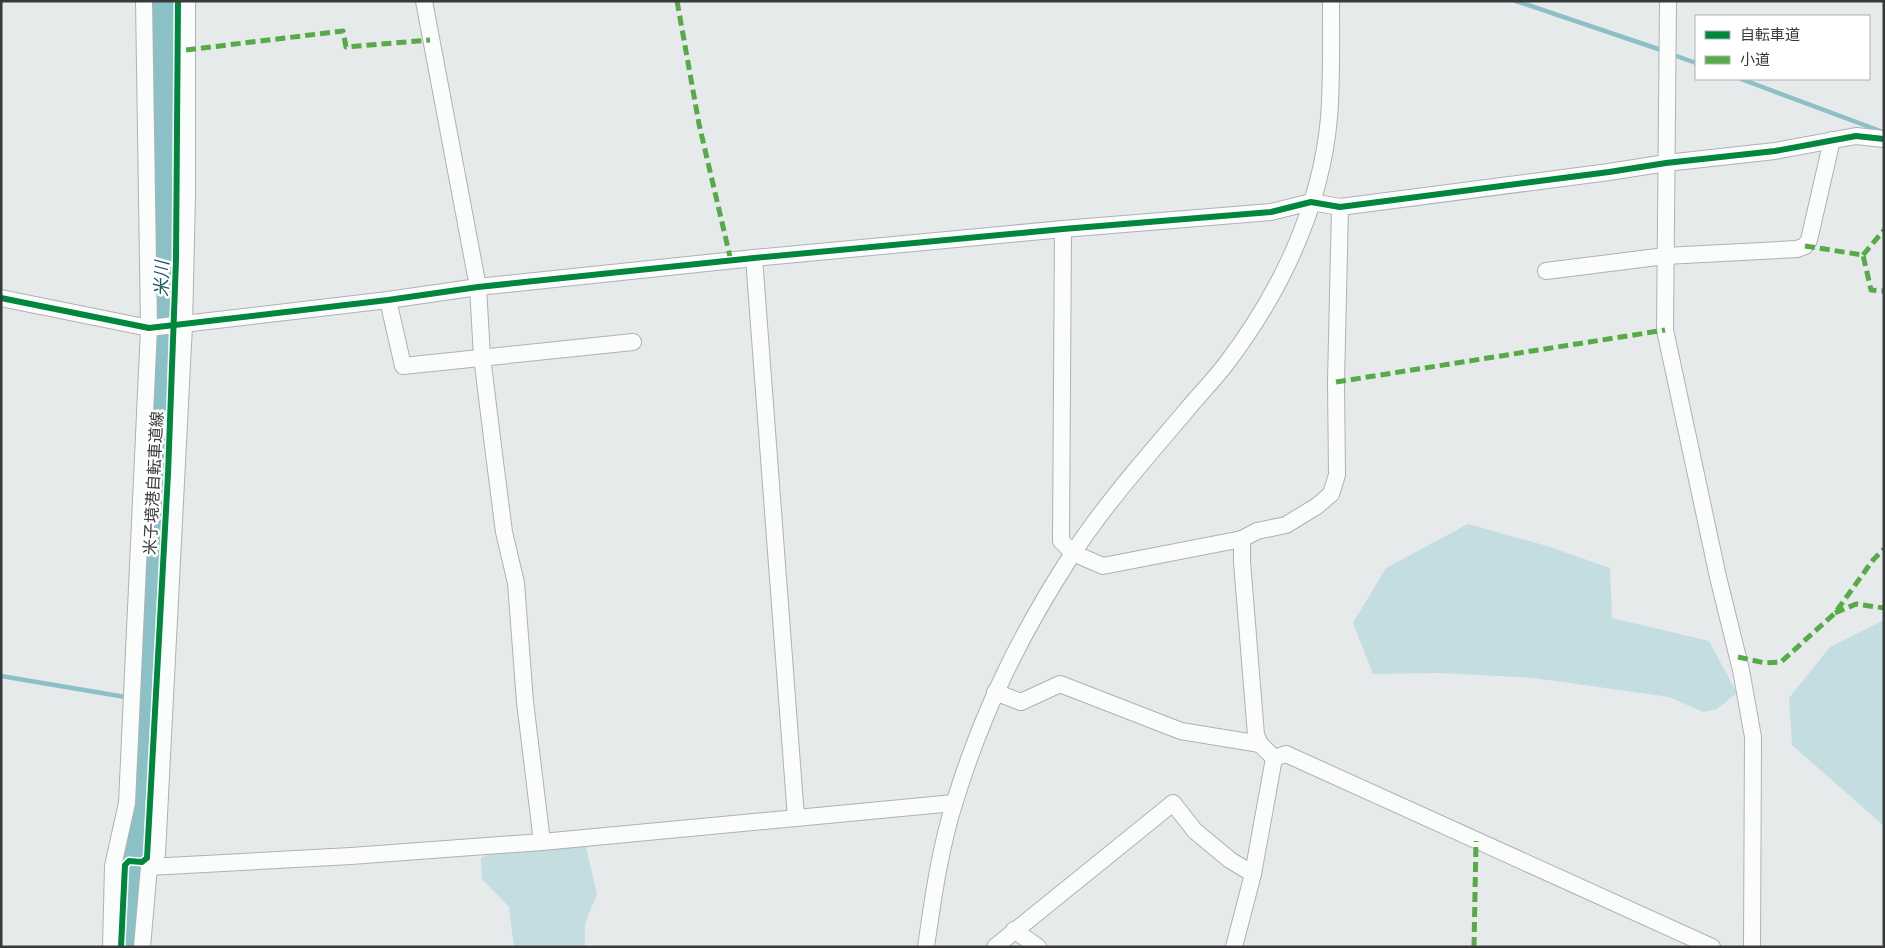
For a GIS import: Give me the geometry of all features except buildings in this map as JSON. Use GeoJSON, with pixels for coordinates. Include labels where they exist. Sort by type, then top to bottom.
{"type":"FeatureCollection","features":[{"type":"Feature","properties":{"kind":"street"},"geometry":{"type":"LineString","coordinates":[[111,947],[113,866],[127,803],[149,328],[144,1]]}},
{"type":"Feature","properties":{"kind":"street"},"geometry":{"type":"LineString","coordinates":[[142,947],[149,867],[157,854],[184,325],[187,196],[187,1]]}},
{"type":"Feature","properties":{"kind":"street"},"geometry":{"type":"LineString","coordinates":[[424,1],[478,288],[482,358],[504,532],[516,583],[525,702],[542,842]]}},
{"type":"Feature","properties":{"kind":"street"},"geometry":{"type":"LineString","coordinates":[[926,947],[934,891],[954,803],[984,719],[1007,666],[1031,620],[1102,511],[1225,366],[1258,319],[1288,265],[1321,169],[1329,118],[1331,1]]}},
{"type":"Feature","properties":{"kind":"street"},"geometry":{"type":"LineString","coordinates":[[1668,1],[1665,330],[1718,577],[1741,670],[1753,737],[1752,947]]}},
{"type":"Feature","properties":{"kind":"street"},"geometry":{"type":"LineString","coordinates":[[1,298],[149,328],[478,288],[754,258],[1063,229],[1271,212],[1311,202],[1340,207],[1666,163],[1775,151],[1856,136],[1884,139]]}},
{"type":"Feature","properties":{"kind":"street"},"geometry":{"type":"LineString","coordinates":[[1546,271],[1665,256],[1797,250],[1805,246],[1809,240],[1832,140]]}},
{"type":"Feature","properties":{"kind":"street"},"geometry":{"type":"LineString","coordinates":[[1063,229],[1062,542],[1073,554],[1103,566],[1242,539],[1257,531],[1286,525],[1317,506],[1332,494],[1337,475],[1336,382],[1340,207]]}},
{"type":"Feature","properties":{"kind":"street"},"geometry":{"type":"LineString","coordinates":[[754,258],[796,818]]}},
{"type":"Feature","properties":{"kind":"street"},"geometry":{"type":"LineString","coordinates":[[388,300],[403,366],[633,342]]}},
{"type":"Feature","properties":{"kind":"street"},"geometry":{"type":"LineString","coordinates":[[1242,539],[1242,562],[1256,735],[1260,744],[1274,758]]}},
{"type":"Feature","properties":{"kind":"street"},"geometry":{"type":"LineString","coordinates":[[996,692],[1021,702],[1060,684],[1181,731],[1260,744]]}},
{"type":"Feature","properties":{"kind":"street"},"geometry":{"type":"LineString","coordinates":[[1274,758],[1286,754],[1712,947]]}},
{"type":"Feature","properties":{"kind":"street"},"geometry":{"type":"LineString","coordinates":[[1234,947],[1253,874],[1274,758]]}},
{"type":"Feature","properties":{"kind":"street"},"geometry":{"type":"LineString","coordinates":[[149,867],[351,856],[542,842],[954,803]]}},
{"type":"Feature","properties":{"kind":"street"},"geometry":{"type":"LineString","coordinates":[[995,947],[1173,803],[1195,831],[1230,860],[1253,874]]}},
{"type":"Feature","properties":{"kind":"street"},"geometry":{"type":"LineString","coordinates":[[1014,930],[1038,947]]}},
{"type":"Feature","properties":{"kind":"shaded area"},"geometry":{"type":"Polygon","coordinates":[[[1468,524],[1547,546],[1610,568],[1612,618],[1709,641],[1737,693],[1717,709],[1703,712],[1669,697],[1534,678],[1440,673],[1373,674],[1353,623],[1386,568],[1468,524]]]}},
{"type":"Feature","properties":{"kind":"shaded area"},"geometry":{"type":"Polygon","coordinates":[[[1882,621],[1884,622],[1884,826],[1792,745],[1789,698],[1830,647],[1882,621]]]}},
{"type":"Feature","properties":{"kind":"shaded area"},"geometry":{"type":"Polygon","coordinates":[[[585,843],[597,894],[585,924],[585,947],[514,947],[509,907],[482,879],[481,858],[497,851],[535,851],[585,843]]]}},
{"type":"Feature","properties":{"kind":"waterway","name":"米川"},"geometry":{"type":"LineString","coordinates":[[131,947],[160,391],[166,1]]}},
{"type":"Feature","properties":{"kind":"waterway"},"geometry":{"type":"LineString","coordinates":[[1516,1],[1664,51]]}},
{"type":"Feature","properties":{"kind":"waterway"},"geometry":{"type":"LineString","coordinates":[[1671,54],[1695,63]]}},
{"type":"Feature","properties":{"kind":"waterway"},"geometry":{"type":"LineString","coordinates":[[1744,80],[1883,132]]}},
{"type":"Feature","properties":{"kind":"waterway"},"geometry":{"type":"LineString","coordinates":[[1,676],[143,700]]}},
{"type":"Feature","properties":{"kind":"marked path"},"geometry":{"type":"LineString","coordinates":[[677,1],[699,124],[731,261]]}},
{"type":"Feature","properties":{"kind":"marked path"},"geometry":{"type":"LineString","coordinates":[[186,50],[343,31],[346,47],[430,40]]}},
{"type":"Feature","properties":{"kind":"marked path"},"geometry":{"type":"LineString","coordinates":[[1863,255],[1884,230]]}},
{"type":"Feature","properties":{"kind":"marked path"},"geometry":{"type":"LineString","coordinates":[[1805,246],[1863,255],[1871,290],[1884,291]]}},
{"type":"Feature","properties":{"kind":"marked path"},"geometry":{"type":"LineString","coordinates":[[1336,382],[1665,330]]}},
{"type":"Feature","properties":{"kind":"marked path"},"geometry":{"type":"LineString","coordinates":[[1738,657],[1765,663],[1781,662],[1835,613],[1873,560],[1884,549]]}},
{"type":"Feature","properties":{"kind":"marked path"},"geometry":{"type":"LineString","coordinates":[[1835,613],[1856,604],[1884,608]]}},
{"type":"Feature","properties":{"kind":"marked path"},"geometry":{"type":"LineString","coordinates":[[1474,947],[1476,841]]}},
{"type":"Feature","properties":{"kind":"cycle path","name":"米子境港自転車道線"},"geometry":{"type":"LineString","coordinates":[[121,947],[125,865],[129,861],[142,862],[147,858],[168,474],[176,260],[178,1]]}},
{"type":"Feature","properties":{"kind":"cycle path"},"geometry":{"type":"LineString","coordinates":[[1,298],[149,328],[388,300],[478,287],[754,258],[1063,229],[1271,212],[1311,202],[1340,207],[1666,163],[1775,151],[1856,136],[1884,139]]}}]}
